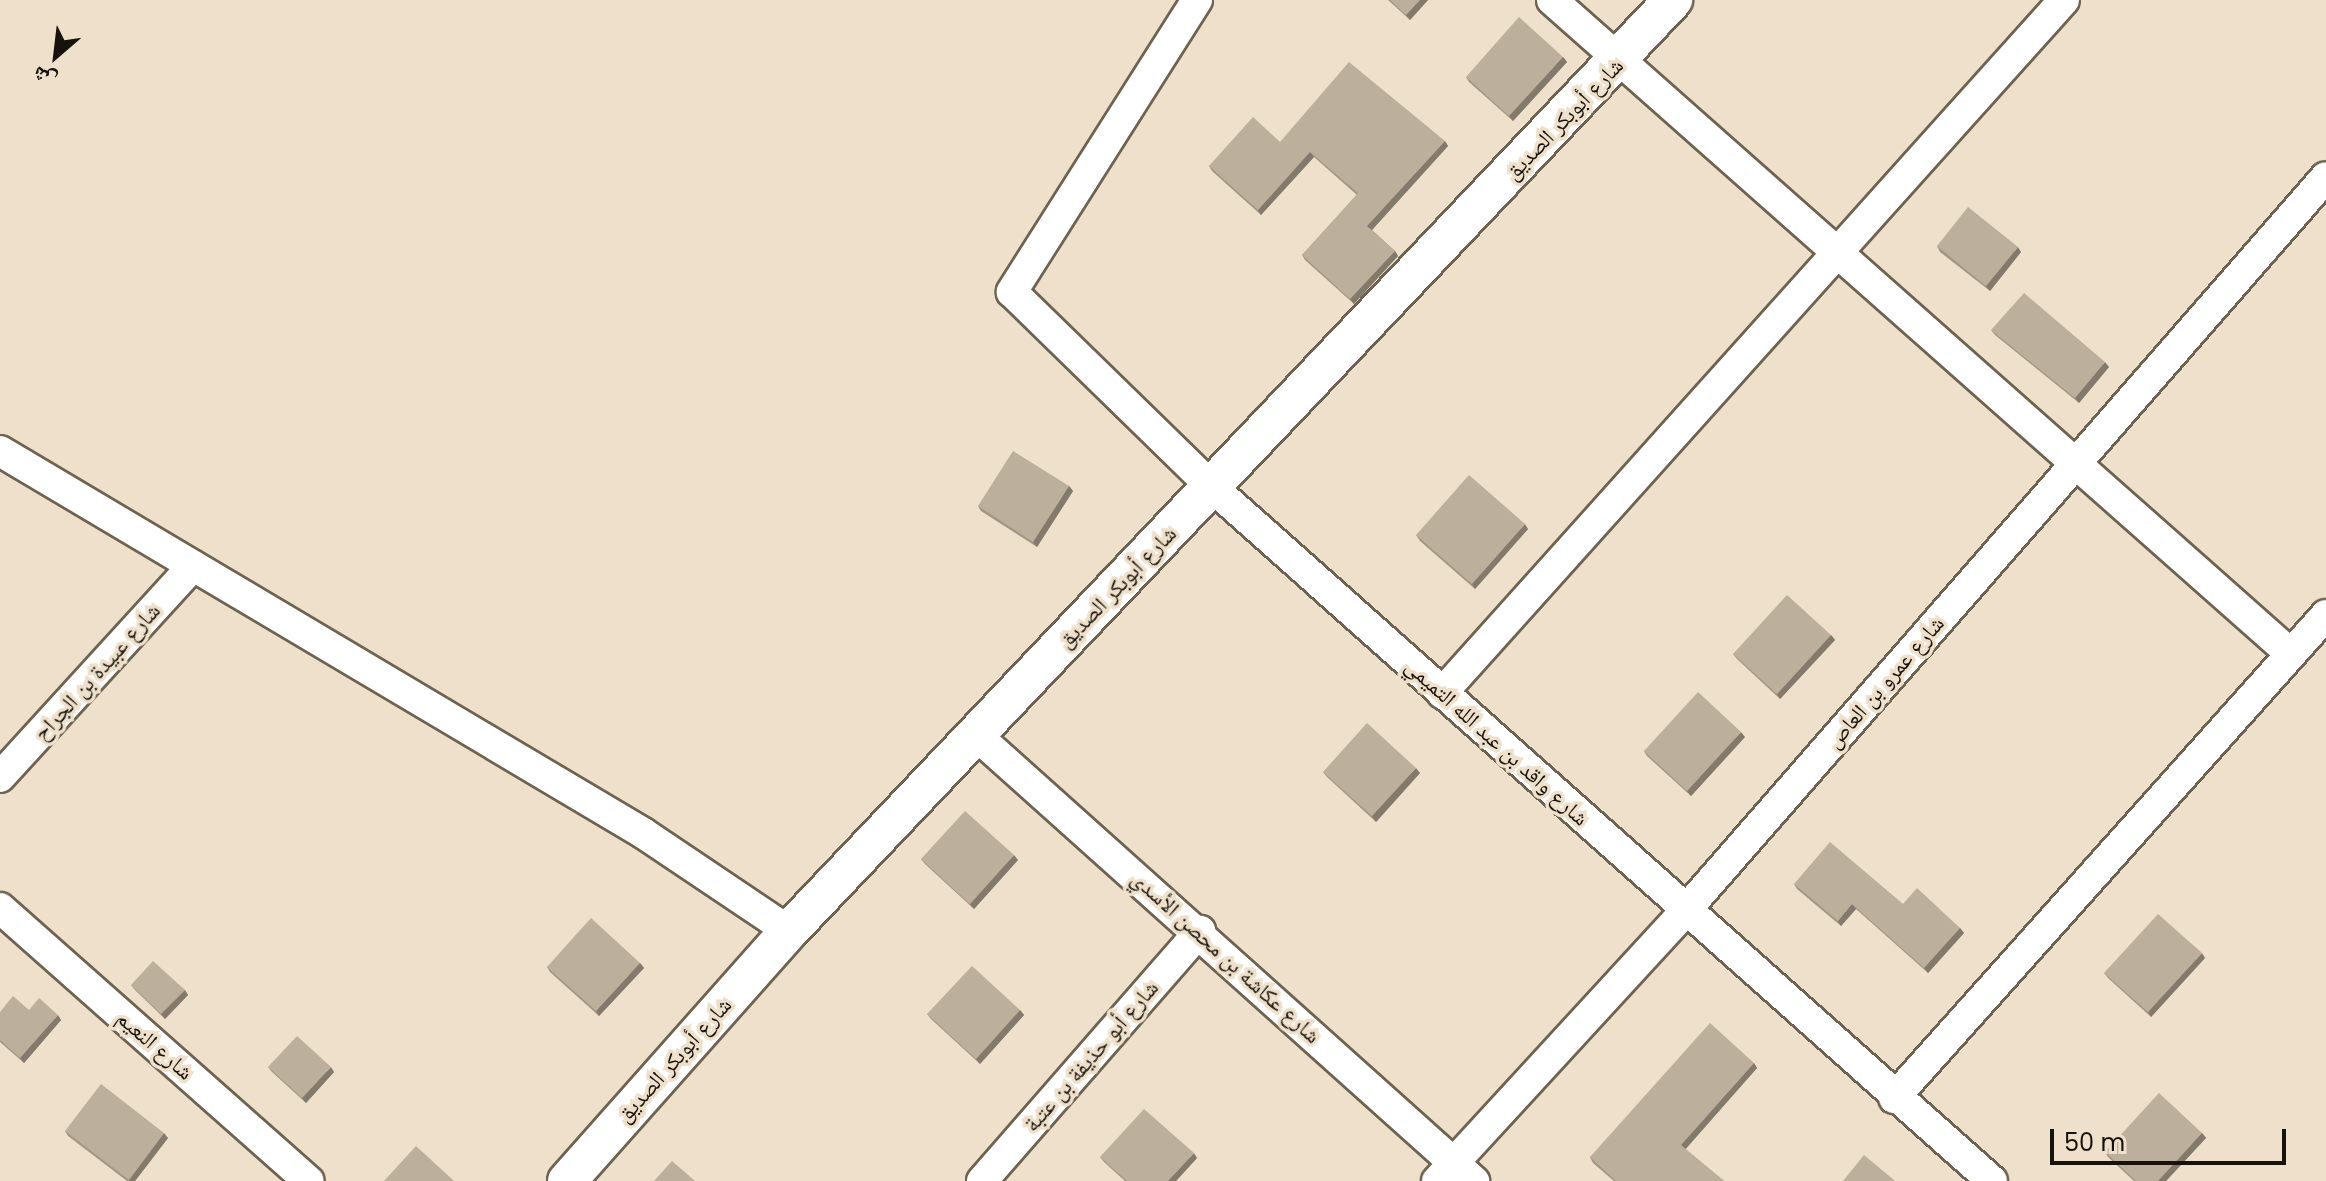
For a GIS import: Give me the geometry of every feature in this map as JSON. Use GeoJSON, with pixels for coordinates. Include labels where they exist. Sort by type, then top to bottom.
{"type":"FeatureCollection","features":[{"type":"Feature","properties":{"kind":"street","name":"شارع واقد بن عبد الله التميمي"},"geometry":{"type":"LineString","coordinates":[[1197,0],[1012,292],[1212,487],[1894,1098],[1992,1181]]}},
{"type":"Feature","properties":{"kind":"street"},"geometry":{"type":"LineString","coordinates":[[1552,0],[2291,654]]}},
{"type":"Feature","properties":{"kind":"street","name":"شارع أبوبكر الصديق"},"geometry":{"type":"LineString","coordinates":[[567,1181],[789,931],[1620,61],[1673,0]]}},
{"type":"Feature","properties":{"kind":"street"},"geometry":{"type":"LineString","coordinates":[[1442,693],[2064,0]]}},
{"type":"Feature","properties":{"kind":"street","name":"شارع عمرو بن العاص"},"geometry":{"type":"LineString","coordinates":[[1455,1175],[2326,178]]}},
{"type":"Feature","properties":{"kind":"street"},"geometry":{"type":"LineString","coordinates":[[0,451],[643,833],[789,931]]}},
{"type":"Feature","properties":{"kind":"street","name":"شارع عبيدة بن الجراح"},"geometry":{"type":"LineString","coordinates":[[0,777],[193,566]]}},
{"type":"Feature","properties":{"kind":"street"},"geometry":{"type":"LineString","coordinates":[[1894,1098],[2326,615]]}},
{"type":"Feature","properties":{"kind":"street","name":"شارع عكاشة بن محصن الأسدي"},"geometry":{"type":"LineString","coordinates":[[976,735],[1200,931],[1455,1175]]}},
{"type":"Feature","properties":{"kind":"street","name":"شارع النعيم"},"geometry":{"type":"LineString","coordinates":[[0,908],[309,1181]]}},
{"type":"Feature","properties":{"kind":"street","name":"شارع أبو حذيفة بن عتبة"},"geometry":{"type":"LineString","coordinates":[[982,1181],[1200,931]]}},
{"type":"Feature","properties":{"kind":"building"},"geometry":{"type":"Polygon","coordinates":[[[1390,0],[1420,0],[1406,15],[1390,0]]]}},
{"type":"Feature","properties":{"kind":"building"},"geometry":{"type":"Polygon","coordinates":[[[1519,17],[1563,57],[1509,116],[1466,77],[1519,17]]]}},
{"type":"Feature","properties":{"kind":"building"},"geometry":{"type":"Polygon","coordinates":[[[1349,62],[1445,141],[1367,226],[1395,251],[1350,299],[1302,255],[1358,193],[1310,152],[1258,210],[1209,166],[1253,117],[1280,142],[1349,62]]]}},
{"type":"Feature","properties":{"kind":"building"},"geometry":{"type":"Polygon","coordinates":[[[1968,207],[2018,247],[1986,286],[1937,246],[1968,207]]]}},
{"type":"Feature","properties":{"kind":"building"},"geometry":{"type":"Polygon","coordinates":[[[2024,293],[2105,362],[2075,398],[1991,330],[2024,293]]]}},
{"type":"Feature","properties":{"kind":"building"},"geometry":{"type":"Polygon","coordinates":[[[1013,451],[1069,486],[1033,542],[978,506],[1013,451]]]}},
{"type":"Feature","properties":{"kind":"building"},"geometry":{"type":"Polygon","coordinates":[[[1469,475],[1525,524],[1472,584],[1416,535],[1469,475]]]}},
{"type":"Feature","properties":{"kind":"building"},"geometry":{"type":"Polygon","coordinates":[[[1787,595],[1831,635],[1777,694],[1733,654],[1787,595]]]}},
{"type":"Feature","properties":{"kind":"building"},"geometry":{"type":"Polygon","coordinates":[[[1698,692],[1741,732],[1687,791],[1644,751],[1698,692]]]}},
{"type":"Feature","properties":{"kind":"building"},"geometry":{"type":"Polygon","coordinates":[[[1367,723],[1416,768],[1372,816],[1323,772],[1367,723]]]}},
{"type":"Feature","properties":{"kind":"building"},"geometry":{"type":"Polygon","coordinates":[[[965,811],[1014,855],[970,904],[921,859],[965,811]]]}},
{"type":"Feature","properties":{"kind":"building"},"geometry":{"type":"Polygon","coordinates":[[[1830,842],[1903,904],[1917,888],[1960,928],[1924,968],[1852,904],[1838,921],[1794,884],[1830,842]]]}},
{"type":"Feature","properties":{"kind":"building"},"geometry":{"type":"Polygon","coordinates":[[[2158,914],[2202,953],[2148,1012],[2104,973],[2158,914]]]}},
{"type":"Feature","properties":{"kind":"building"},"geometry":{"type":"Polygon","coordinates":[[[591,918],[640,963],[596,1011],[547,967],[591,918]]]}},
{"type":"Feature","properties":{"kind":"building"},"geometry":{"type":"Polygon","coordinates":[[[153,961],[185,990],[161,1014],[131,985],[153,961]]]}},
{"type":"Feature","properties":{"kind":"building"},"geometry":{"type":"Polygon","coordinates":[[[972,966],[1020,1010],[976,1059],[927,1014],[972,966]]]}},
{"type":"Feature","properties":{"kind":"building"},"geometry":{"type":"Polygon","coordinates":[[[13,996],[29,1010],[39,998],[58,1015],[20,1058],[0,1040],[0,1012],[13,996]]]}},
{"type":"Feature","properties":{"kind":"building"},"geometry":{"type":"Polygon","coordinates":[[[1710,1023],[1754,1063],[1681,1145],[1724,1181],[1616,1181],[1590,1157],[1710,1023]]]}},
{"type":"Feature","properties":{"kind":"building"},"geometry":{"type":"Polygon","coordinates":[[[297,1036],[331,1067],[302,1098],[268,1067],[297,1036]]]}},
{"type":"Feature","properties":{"kind":"building"},"geometry":{"type":"Polygon","coordinates":[[[101,1084],[164,1133],[129,1180],[65,1131],[101,1084]]]}},
{"type":"Feature","properties":{"kind":"building"},"geometry":{"type":"Polygon","coordinates":[[[2159,1093],[2202,1133],[2158,1181],[2136,1181],[2105,1152],[2159,1093]]]}},
{"type":"Feature","properties":{"kind":"building"},"geometry":{"type":"Polygon","coordinates":[[[1144,1109],[1194,1153],[1168,1181],[1127,1181],[1100,1157],[1144,1109]]]}},
{"type":"Feature","properties":{"kind":"building"},"geometry":{"type":"Polygon","coordinates":[[[416,1146],[454,1181],[384,1181],[416,1146]]]}},
{"type":"Feature","properties":{"kind":"building"},"geometry":{"type":"Polygon","coordinates":[[[1864,1155],[1895,1181],[1843,1181],[1864,1155]]]}},
{"type":"Feature","properties":{"kind":"building"},"geometry":{"type":"Polygon","coordinates":[[[672,1161],[695,1181],[654,1181],[672,1161]]]}}]}
